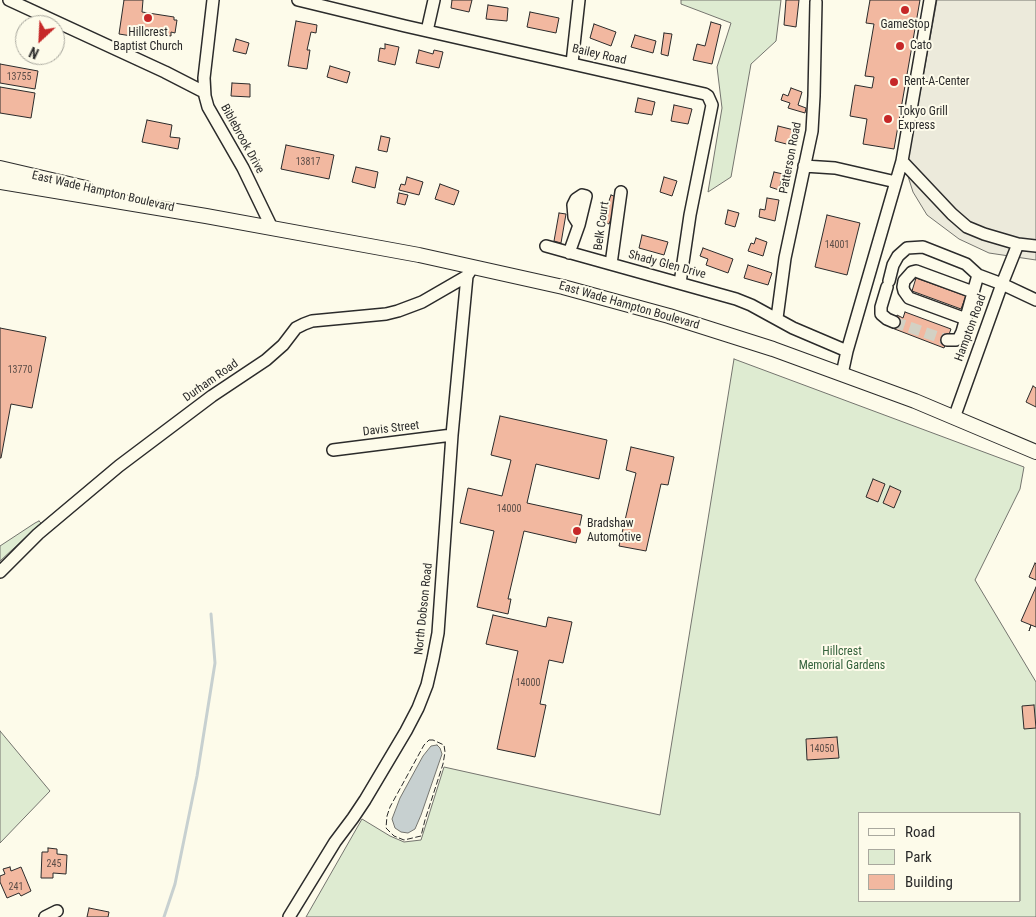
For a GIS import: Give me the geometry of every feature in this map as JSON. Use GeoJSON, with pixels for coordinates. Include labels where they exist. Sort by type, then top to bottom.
{"type":"FeatureCollection","features":[{"type":"Feature","properties":{"kind":"main road","name":"East Wade Hampton Boulevard"},"geometry":{"type":"LineString","coordinates":[[0,168],[206,216]]}},
{"type":"Feature","properties":{"kind":"main road","name":"East Wade Hampton Boulevard"},"geometry":{"type":"LineString","coordinates":[[0,182],[206,216],[418,255],[470,272],[563,287],[669,316],[772,349],[915,401],[1036,452]]}},
{"type":"Feature","properties":{"kind":"street"},"geometry":{"type":"LineString","coordinates":[[9,0],[204,92]]}},
{"type":"Feature","properties":{"kind":"street"},"geometry":{"type":"LineString","coordinates":[[212,2],[224,0]]}},
{"type":"Feature","properties":{"kind":"street","name":"Bailey Road"},"geometry":{"type":"LineString","coordinates":[[298,0],[700,92],[708,96],[712,105],[690,215],[680,283]]}},
{"type":"Feature","properties":{"kind":"street"},"geometry":{"type":"LineString","coordinates":[[427,31],[434,0]]}},
{"type":"Feature","properties":{"kind":"street"},"geometry":{"type":"LineString","coordinates":[[572,63],[579,0]]}},
{"type":"Feature","properties":{"kind":"street"},"geometry":{"type":"LineString","coordinates":[[842,374],[861,301],[902,161],[930,0]]}},
{"type":"Feature","properties":{"kind":"street","name":"Biblebrook Drive"},"geometry":{"type":"LineString","coordinates":[[212,2],[204,92],[208,107],[243,168],[272,228]]}},
{"type":"Feature","properties":{"kind":"street","name":"Patterson Road"},"geometry":{"type":"LineString","coordinates":[[777,318],[785,258],[812,131],[816,2]]}},
{"type":"Feature","properties":{"kind":"street"},"geometry":{"type":"LineString","coordinates":[[902,161],[952,214],[967,227],[1018,244],[1036,246]]}},
{"type":"Feature","properties":{"kind":"street"},"geometry":{"type":"LineString","coordinates":[[804,166],[835,168],[896,182]]}},
{"type":"Feature","properties":{"kind":"street","name":"Belk Court"},"geometry":{"type":"LineString","coordinates":[[611,264],[621,192]]}},
{"type":"Feature","properties":{"kind":"street"},"geometry":{"type":"LineString","coordinates":[[569,253],[579,225]]}},
{"type":"Feature","properties":{"kind":"street"},"geometry":{"type":"LineString","coordinates":[[894,322],[882,316],[881,307],[893,265],[898,256],[907,248],[923,247],[966,264],[978,275],[1002,284],[1018,244]]}},
{"type":"Feature","properties":{"kind":"street","name":"Shady Glen Drive"},"geometry":{"type":"LineString","coordinates":[[546,246],[736,299],[777,318],[792,328],[847,351]]}},
{"type":"Feature","properties":{"kind":"street"},"geometry":{"type":"LineString","coordinates":[[966,319],[909,298],[904,291],[904,281],[912,272],[916,271],[973,292]]}},
{"type":"Feature","properties":{"kind":"street","name":"North Dobson Road"},"geometry":{"type":"LineString","coordinates":[[289,917],[335,842],[365,800],[406,731],[427,685],[438,633],[452,435],[470,272]]}},
{"type":"Feature","properties":{"kind":"street","name":"Durham Road"},"geometry":{"type":"LineString","coordinates":[[0,572],[38,534],[112,472],[212,396],[266,360],[296,328],[312,321],[386,314],[398,311],[422,302],[470,272]]}},
{"type":"Feature","properties":{"kind":"street"},"geometry":{"type":"LineString","coordinates":[[948,340],[956,340],[958,338],[966,319],[978,275]]}},
{"type":"Feature","properties":{"kind":"street","name":"Hampton Road"},"geometry":{"type":"LineString","coordinates":[[954,418],[1002,284],[1036,300]]}},
{"type":"Feature","properties":{"kind":"street"},"geometry":{"type":"LineString","coordinates":[[861,301],[881,307]]}},
{"type":"Feature","properties":{"kind":"street","name":"Davis Street"},"geometry":{"type":"LineString","coordinates":[[333,450],[452,435]]}},
{"type":"Feature","properties":{"kind":"street"},"geometry":{"type":"LineString","coordinates":[[45,917],[57,911]]}},
{"type":"Feature","properties":{"kind":"green space"},"geometry":{"type":"Polygon","coordinates":[[[681,0],[781,0],[776,41],[751,64],[731,177],[708,192],[722,108],[717,67],[731,23],[681,4],[681,0]]]}},
{"type":"Feature","properties":{"kind":"green space","name":"Hillcrest Memorial Gardens"},"geometry":{"type":"Polygon","coordinates":[[[734,359],[1024,467],[1020,489],[975,580],[1036,682],[1036,917],[306,917],[362,819],[404,842],[421,840],[444,767],[660,815],[734,359]]]}},
{"type":"Feature","properties":{"kind":"green space"},"geometry":{"type":"Polygon","coordinates":[[[39,521],[41,523],[0,561],[0,546],[39,521]]]}},
{"type":"Feature","properties":{"kind":"green space"},"geometry":{"type":"Polygon","coordinates":[[[0,731],[50,791],[0,843],[0,731]]]}},
{"type":"Feature","properties":{"kind":"shaded area"},"geometry":{"type":"Polygon","coordinates":[[[937,0],[1036,0],[1036,260],[989,253],[959,239],[927,215],[913,192],[906,170],[937,0]]]}},
{"type":"Feature","properties":{"kind":"shaded area"},"geometry":{"type":"Polygon","coordinates":[[[437,745],[442,754],[421,815],[415,829],[408,833],[401,832],[395,828],[392,819],[400,798],[423,756],[431,746],[437,745]]]}},
{"type":"Feature","properties":{"kind":"building","name":"Hillcrest Baptist Church"},"geometry":{"type":"Polygon","coordinates":[[[124,0],[143,0],[142,12],[174,17],[174,20],[177,20],[175,33],[171,32],[171,36],[139,31],[138,37],[119,34],[124,0]]]}},
{"type":"Feature","properties":{"kind":"building"},"geometry":{"type":"Polygon","coordinates":[[[452,0],[472,0],[469,12],[451,8],[452,0]]]}},
{"type":"Feature","properties":{"kind":"building"},"geometry":{"type":"Polygon","coordinates":[[[786,0],[799,0],[796,27],[784,25],[786,0]]]}},
{"type":"Feature","properties":{"kind":"building"},"geometry":{"type":"Polygon","coordinates":[[[870,0],[920,0],[894,149],[863,144],[867,119],[850,116],[855,85],[872,88],[874,77],[865,76],[874,24],[866,23],[870,0]]]}},
{"type":"Feature","properties":{"kind":"building"},"geometry":{"type":"Polygon","coordinates":[[[488,5],[508,8],[507,21],[486,19],[488,5]]]}},
{"type":"Feature","properties":{"kind":"building"},"geometry":{"type":"Polygon","coordinates":[[[530,12],[559,18],[556,33],[527,27],[530,12]]]}},
{"type":"Feature","properties":{"kind":"building"},"geometry":{"type":"Polygon","coordinates":[[[296,21],[317,25],[316,33],[311,32],[307,50],[310,50],[307,69],[288,66],[296,21]]]}},
{"type":"Feature","properties":{"kind":"building"},"geometry":{"type":"Polygon","coordinates":[[[711,22],[721,25],[712,64],[693,60],[697,44],[705,46],[711,22]]]}},
{"type":"Feature","properties":{"kind":"building"},"geometry":{"type":"Polygon","coordinates":[[[594,24],[616,32],[611,46],[590,38],[594,24]]]}},
{"type":"Feature","properties":{"kind":"building"},"geometry":{"type":"Polygon","coordinates":[[[664,33],[672,34],[668,56],[661,54],[664,33]]]}},
{"type":"Feature","properties":{"kind":"building"},"geometry":{"type":"Polygon","coordinates":[[[635,35],[656,41],[653,53],[631,47],[635,35]]]}},
{"type":"Feature","properties":{"kind":"building"},"geometry":{"type":"Polygon","coordinates":[[[236,39],[249,43],[246,54],[233,51],[236,39]]]}},
{"type":"Feature","properties":{"kind":"building"},"geometry":{"type":"Polygon","coordinates":[[[385,44],[399,47],[395,65],[378,61],[380,48],[385,49],[385,44]]]}},
{"type":"Feature","properties":{"kind":"building"},"geometry":{"type":"Polygon","coordinates":[[[419,50],[433,54],[434,50],[443,52],[439,68],[416,63],[419,50]]]}},
{"type":"Feature","properties":{"kind":"building"},"geometry":{"type":"Polygon","coordinates":[[[0,64],[38,71],[35,89],[0,83],[0,64]]]}},
{"type":"Feature","properties":{"kind":"building"},"geometry":{"type":"Polygon","coordinates":[[[330,66],[350,72],[347,83],[327,77],[330,66]]]}},
{"type":"Feature","properties":{"kind":"building"},"geometry":{"type":"Polygon","coordinates":[[[232,83],[250,84],[250,97],[231,96],[232,83]]]}},
{"type":"Feature","properties":{"kind":"building"},"geometry":{"type":"Polygon","coordinates":[[[0,87],[35,93],[31,118],[0,113],[0,87]]]}},
{"type":"Feature","properties":{"kind":"building"},"geometry":{"type":"Polygon","coordinates":[[[791,88],[802,92],[798,105],[806,108],[805,113],[788,108],[790,103],[781,100],[783,94],[788,96],[791,88]]]}},
{"type":"Feature","properties":{"kind":"building"},"geometry":{"type":"Polygon","coordinates":[[[638,98],[655,102],[652,115],[635,112],[638,98]]]}},
{"type":"Feature","properties":{"kind":"building"},"geometry":{"type":"Polygon","coordinates":[[[674,105],[692,109],[688,124],[671,121],[674,105]]]}},
{"type":"Feature","properties":{"kind":"building"},"geometry":{"type":"Polygon","coordinates":[[[147,120],[172,125],[170,137],[180,138],[178,149],[142,142],[147,120]]]}},
{"type":"Feature","properties":{"kind":"building"},"geometry":{"type":"Polygon","coordinates":[[[778,126],[794,130],[790,145],[775,141],[778,126]]]}},
{"type":"Feature","properties":{"kind":"building"},"geometry":{"type":"Polygon","coordinates":[[[381,136],[390,138],[387,152],[378,150],[381,136]]]}},
{"type":"Feature","properties":{"kind":"building"},"geometry":{"type":"Polygon","coordinates":[[[286,145],[334,155],[329,179],[281,169],[286,145]]]}},
{"type":"Feature","properties":{"kind":"building"},"geometry":{"type":"Polygon","coordinates":[[[356,167],[378,172],[375,188],[352,182],[356,167]]]}},
{"type":"Feature","properties":{"kind":"building"},"geometry":{"type":"Polygon","coordinates":[[[774,172],[783,174],[779,190],[770,187],[774,172]]]}},
{"type":"Feature","properties":{"kind":"building"},"geometry":{"type":"Polygon","coordinates":[[[407,177],[423,182],[419,195],[399,190],[401,184],[405,185],[407,177]]]}},
{"type":"Feature","properties":{"kind":"building"},"geometry":{"type":"Polygon","coordinates":[[[664,177],[677,181],[672,196],[660,192],[664,177]]]}},
{"type":"Feature","properties":{"kind":"building"},"geometry":{"type":"Polygon","coordinates":[[[440,184],[459,191],[454,205],[435,199],[440,184]]]}},
{"type":"Feature","properties":{"kind":"building"},"geometry":{"type":"Polygon","coordinates":[[[399,193],[408,195],[405,205],[397,203],[399,193]]]}},
{"type":"Feature","properties":{"kind":"building"},"geometry":{"type":"Polygon","coordinates":[[[611,195],[619,198],[609,224],[602,221],[611,195]]]}},
{"type":"Feature","properties":{"kind":"building"},"geometry":{"type":"Polygon","coordinates":[[[767,198],[779,200],[775,221],[759,217],[760,209],[765,210],[767,198]]]}},
{"type":"Feature","properties":{"kind":"building"},"geometry":{"type":"Polygon","coordinates":[[[728,210],[739,213],[735,227],[725,224],[728,210]]]}},
{"type":"Feature","properties":{"kind":"building"},"geometry":{"type":"Polygon","coordinates":[[[559,213],[566,214],[561,243],[554,241],[559,213]]]}},
{"type":"Feature","properties":{"kind":"building"},"geometry":{"type":"Polygon","coordinates":[[[827,215],[860,223],[847,275],[815,267],[827,215]]]}},
{"type":"Feature","properties":{"kind":"building"},"geometry":{"type":"Polygon","coordinates":[[[642,235],[668,242],[664,255],[639,248],[642,235]]]}},
{"type":"Feature","properties":{"kind":"building"},"geometry":{"type":"Polygon","coordinates":[[[756,238],[767,242],[763,256],[748,251],[751,243],[754,244],[756,238]]]}},
{"type":"Feature","properties":{"kind":"building"},"geometry":{"type":"Polygon","coordinates":[[[703,248],[733,259],[728,273],[706,265],[708,259],[700,256],[703,248]]]}},
{"type":"Feature","properties":{"kind":"building"},"geometry":{"type":"Polygon","coordinates":[[[748,265],[772,273],[768,285],[744,278],[748,265]]]}},
{"type":"Feature","properties":{"kind":"building"},"geometry":{"type":"Polygon","coordinates":[[[916,278],[966,296],[961,309],[912,291],[916,278]]]}},
{"type":"Feature","properties":{"kind":"building"},"geometry":{"type":"Polygon","coordinates":[[[905,312],[951,329],[944,348],[892,328],[897,315],[903,318],[905,312]]]}},
{"type":"Feature","properties":{"kind":"building"},"geometry":{"type":"Polygon","coordinates":[[[0,328],[46,337],[32,408],[11,404],[1,458],[0,458],[0,328]]]}},
{"type":"Feature","properties":{"kind":"building"},"geometry":{"type":"Polygon","coordinates":[[[1033,386],[1036,388],[1036,407],[1026,402],[1033,386]]]}},
{"type":"Feature","properties":{"kind":"building"},"geometry":{"type":"Polygon","coordinates":[[[500,416],[607,440],[599,479],[536,464],[527,503],[582,515],[576,543],[524,531],[508,599],[511,599],[508,614],[477,607],[494,531],[460,523],[468,488],[502,496],[511,460],[491,455],[500,416]]]}},
{"type":"Feature","properties":{"kind":"building"},"geometry":{"type":"Polygon","coordinates":[[[631,447],[674,457],[668,485],[661,484],[646,551],[619,546],[636,473],[626,470],[631,447]]]}},
{"type":"Feature","properties":{"kind":"building"},"geometry":{"type":"Polygon","coordinates":[[[873,479],[885,484],[878,502],[866,497],[873,479]]]}},
{"type":"Feature","properties":{"kind":"building"},"geometry":{"type":"Polygon","coordinates":[[[890,486],[901,491],[894,508],[883,503],[890,486]]]}},
{"type":"Feature","properties":{"kind":"building"},"geometry":{"type":"Polygon","coordinates":[[[1036,564],[1036,580],[1029,577],[1036,564]]]}},
{"type":"Feature","properties":{"kind":"building"},"geometry":{"type":"Polygon","coordinates":[[[1036,587],[1036,627],[1021,621],[1036,587]]]}},
{"type":"Feature","properties":{"kind":"building"},"geometry":{"type":"Polygon","coordinates":[[[493,615],[546,627],[548,617],[572,622],[563,663],[549,660],[540,704],[546,705],[535,757],[497,749],[518,651],[486,644],[493,615]]]}},
{"type":"Feature","properties":{"kind":"building"},"geometry":{"type":"Polygon","coordinates":[[[1034,705],[1036,728],[1024,729],[1022,706],[1034,705]]]}},
{"type":"Feature","properties":{"kind":"building"},"geometry":{"type":"Polygon","coordinates":[[[837,737],[839,758],[807,760],[806,739],[837,737]]]}},
{"type":"Feature","properties":{"kind":"building"},"geometry":{"type":"Polygon","coordinates":[[[48,848],[57,849],[57,854],[67,855],[66,874],[53,873],[53,878],[41,878],[42,852],[48,852],[48,848]]]}},
{"type":"Feature","properties":{"kind":"building"},"geometry":{"type":"Polygon","coordinates":[[[10,867],[11,871],[21,867],[31,891],[21,896],[19,893],[7,898],[0,882],[0,876],[5,874],[3,869],[10,867]]]}},
{"type":"Feature","properties":{"kind":"building"},"geometry":{"type":"Polygon","coordinates":[[[89,908],[109,912],[108,917],[87,917],[89,908]]]}},
{"type":"Feature","properties":{"kind":"waterway"},"geometry":{"type":"LineString","coordinates":[[164,917],[175,884],[197,776],[215,663],[211,614]]}},
{"type":"Feature","properties":{"kind":"tunnel"},"geometry":{"type":"LineString","coordinates":[[894,322],[947,340]]}},
{"type":"Feature","properties":{"kind":"fence"},"geometry":{"type":"LineString","coordinates":[[429,740],[444,745],[443,764],[421,836],[404,840],[394,836],[386,828],[387,816],[424,745],[429,740]]}},
{"type":"Feature","properties":{"kind":"place","name":"GameStop"},"geometry":{"type":"Point","coordinates":[905,10]}},
{"type":"Feature","properties":{"kind":"place","name":"Hillcrest Baptist Church"},"geometry":{"type":"Point","coordinates":[148,18]}},
{"type":"Feature","properties":{"kind":"place","name":"Cato"},"geometry":{"type":"Point","coordinates":[900,46]}},
{"type":"Feature","properties":{"kind":"place","name":"Rent-A-Center"},"geometry":{"type":"Point","coordinates":[894,82]}},
{"type":"Feature","properties":{"kind":"place","name":"Tokyo Grill Express"},"geometry":{"type":"Point","coordinates":[888,119]}},
{"type":"Feature","properties":{"kind":"place","name":"Bradshaw Automotive"},"geometry":{"type":"Point","coordinates":[577,531]}}]}
